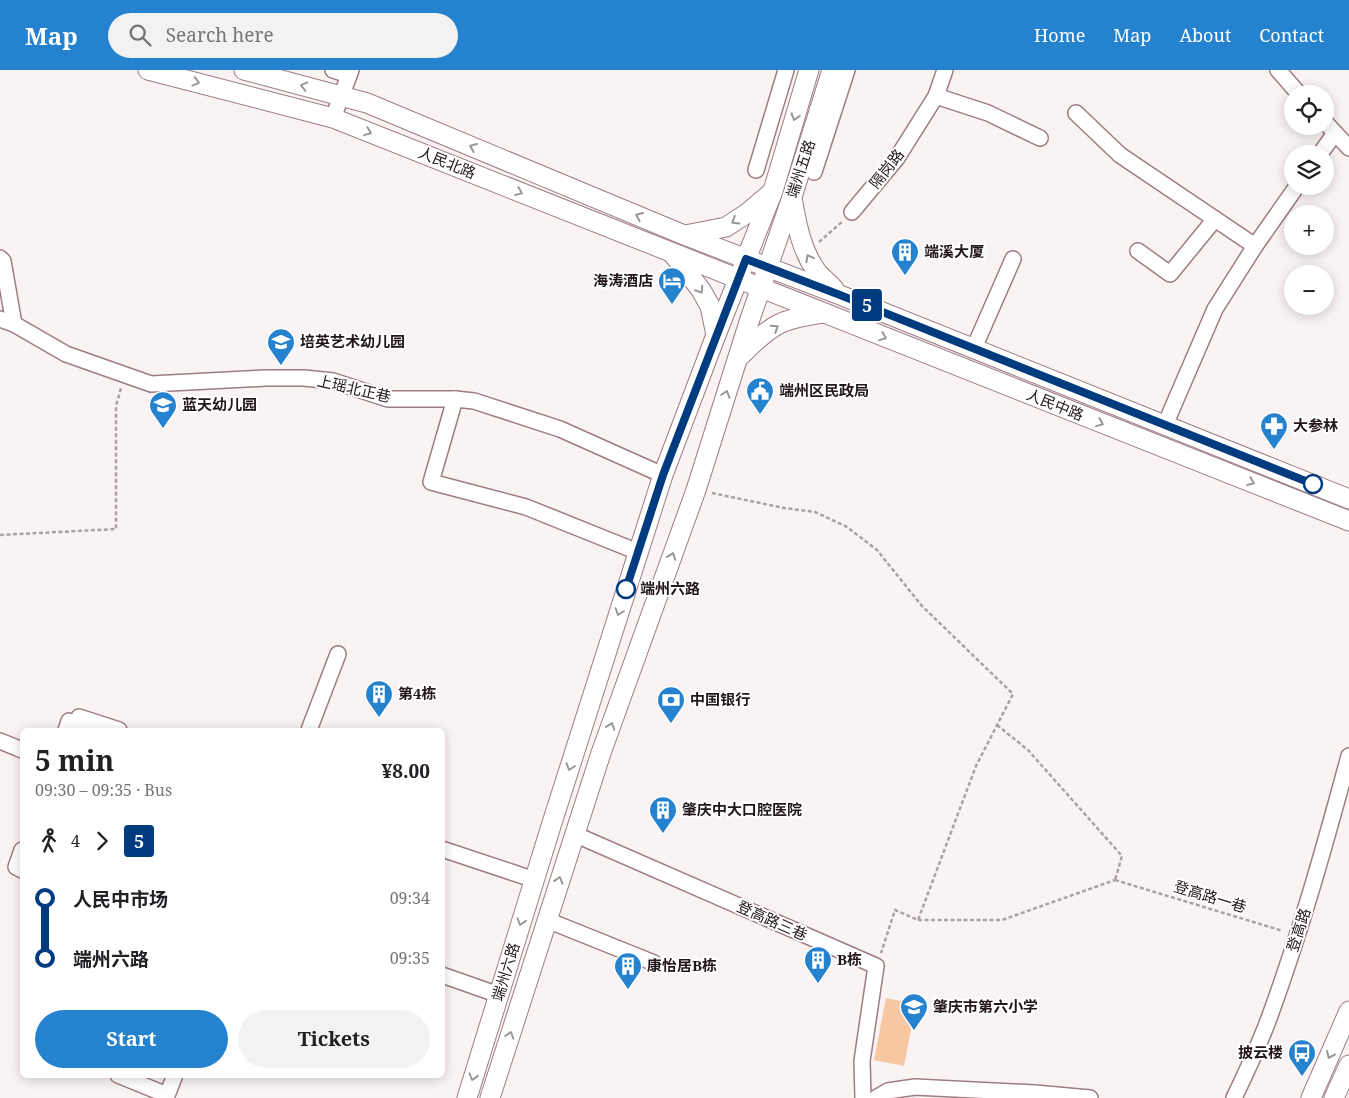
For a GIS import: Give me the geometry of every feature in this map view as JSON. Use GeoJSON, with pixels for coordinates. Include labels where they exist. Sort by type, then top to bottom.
{"type":"FeatureCollection","features":[{"type":"Feature","properties":{"kind":"main road","name":"人民北路"},"geometry":{"type":"LineString","coordinates":[[148,70],[333,118],[761,288]]}},
{"type":"Feature","properties":{"kind":"main road","name":"人民北路"},"geometry":{"type":"LineString","coordinates":[[244,70],[367,103],[691,238],[768,267]]}},
{"type":"Feature","properties":{"kind":"main road","name":"端州五路"},"geometry":{"type":"LineString","coordinates":[[738,279],[773,191],[809,70]]}},
{"type":"Feature","properties":{"kind":"main road","name":"端州五路"},"geometry":{"type":"LineString","coordinates":[[761,288],[832,70]]}},
{"type":"Feature","properties":{"kind":"main road"},"geometry":{"type":"LineString","coordinates":[[691,260],[691,238],[726,227],[746,214],[773,191]]}},
{"type":"Feature","properties":{"kind":"main road"},"geometry":{"type":"LineString","coordinates":[[792,197],[798,231],[806,252],[818,272],[840,295]]}},
{"type":"Feature","properties":{"kind":"main road"},"geometry":{"type":"LineString","coordinates":[[671,252],[693,279],[710,306],[716,335]]}},
{"type":"Feature","properties":{"kind":"main road","name":"人民中路"},"geometry":{"type":"LineString","coordinates":[[768,267],[1349,498]]}},
{"type":"Feature","properties":{"kind":"main road","name":"端州六路"},"geometry":{"type":"LineString","coordinates":[[467,1098],[534,880],[663,475],[738,279]]}},
{"type":"Feature","properties":{"kind":"main road","name":"人民中路"},"geometry":{"type":"LineString","coordinates":[[761,288],[1349,521]]}},
{"type":"Feature","properties":{"kind":"main road","name":"端州六路"},"geometry":{"type":"LineString","coordinates":[[490,1098],[601,753],[696,490],[761,288]]}},
{"type":"Feature","properties":{"kind":"main road"},"geometry":{"type":"LineString","coordinates":[[737,359],[779,324],[796,318],[822,313]]}},
{"type":"Feature","properties":{"kind":"main road"},"geometry":{"type":"LineString","coordinates":[[1311,1098],[1349,1011]]}},
{"type":"Feature","properties":{"kind":"main road"},"geometry":{"type":"LineString","coordinates":[[1334,1098],[1349,1065]]}},
{"type":"Feature","properties":{"kind":"street"},"geometry":{"type":"LineString","coordinates":[[333,70],[350,72],[333,118]]}},
{"type":"Feature","properties":{"kind":"street"},"geometry":{"type":"LineString","coordinates":[[756,170],[786,70]]}},
{"type":"Feature","properties":{"kind":"street"},"geometry":{"type":"LineString","coordinates":[[814,172],[847,70]]}},
{"type":"Feature","properties":{"kind":"street","name":"隔岗路"},"geometry":{"type":"LineString","coordinates":[[852,212],[897,158],[936,96],[945,70]]}},
{"type":"Feature","properties":{"kind":"street"},"geometry":{"type":"LineString","coordinates":[[1278,70],[1291,85]]}},
{"type":"Feature","properties":{"kind":"street"},"geometry":{"type":"LineString","coordinates":[[936,96],[988,113],[1040,138]]}},
{"type":"Feature","properties":{"kind":"street"},"geometry":{"type":"LineString","coordinates":[[1076,113],[1120,155],[1255,246]]}},
{"type":"Feature","properties":{"kind":"street"},"geometry":{"type":"LineString","coordinates":[[1334,132],[1349,148]]}},
{"type":"Feature","properties":{"kind":"street"},"geometry":{"type":"LineString","coordinates":[[1165,425],[1215,308],[1291,195]]}},
{"type":"Feature","properties":{"kind":"street"},"geometry":{"type":"LineString","coordinates":[[1138,251],[1170,274],[1215,219]]}},
{"type":"Feature","properties":{"kind":"street"},"geometry":{"type":"LineString","coordinates":[[0,258],[3,261],[7,321]]}},
{"type":"Feature","properties":{"kind":"street"},"geometry":{"type":"LineString","coordinates":[[974,348],[1013,259]]}},
{"type":"Feature","properties":{"kind":"street","name":"上瑶北正巷"},"geometry":{"type":"LineString","coordinates":[[7,321],[66,354],[152,384],[304,378],[333,381],[388,399],[456,399],[474,401],[560,428],[663,475]]}},
{"type":"Feature","properties":{"kind":"street"},"geometry":{"type":"LineString","coordinates":[[456,399],[431,482],[526,507],[638,552]]}},
{"type":"Feature","properties":{"kind":"street"},"geometry":{"type":"LineString","coordinates":[[310,728],[338,654]]}},
{"type":"Feature","properties":{"kind":"street"},"geometry":{"type":"LineString","coordinates":[[79,717],[113,728]]}},
{"type":"Feature","properties":{"kind":"street"},"geometry":{"type":"LineString","coordinates":[[67,728],[70,722],[86,728]]}},
{"type":"Feature","properties":{"kind":"street"},"geometry":{"type":"LineString","coordinates":[[0,741],[20,749]]}},
{"type":"Feature","properties":{"kind":"street","name":"登高路"},"geometry":{"type":"LineString","coordinates":[[1234,1098],[1267,1023],[1298,935],[1349,756]]}},
{"type":"Feature","properties":{"kind":"street","name":"登高路三巷"},"geometry":{"type":"LineString","coordinates":[[574,834],[876,966]]}},
{"type":"Feature","properties":{"kind":"street"},"geometry":{"type":"LineString","coordinates":[[445,849],[534,880]]}},
{"type":"Feature","properties":{"kind":"street"},"geometry":{"type":"LineString","coordinates":[[20,856],[16,867],[20,869]]}},
{"type":"Feature","properties":{"kind":"street"},"geometry":{"type":"LineString","coordinates":[[547,920],[654,963]]}},
{"type":"Feature","properties":{"kind":"street"},"geometry":{"type":"LineString","coordinates":[[863,1098],[862,1060],[876,966]]}},
{"type":"Feature","properties":{"kind":"street"},"geometry":{"type":"LineString","coordinates":[[445,976],[499,995]]}},
{"type":"Feature","properties":{"kind":"street"},"geometry":{"type":"LineString","coordinates":[[125,1078],[166,1097],[174,1078]]}},
{"type":"Feature","properties":{"kind":"street"},"geometry":{"type":"LineString","coordinates":[[876,1098],[888,1091],[915,1087],[1035,1093],[1090,1098]]}},
{"type":"Feature","properties":{"kind":"path"},"geometry":{"type":"LineString","coordinates":[[806,252],[852,212]]}},
{"type":"Feature","properties":{"kind":"path"},"geometry":{"type":"LineString","coordinates":[[0,535],[116,529],[116,406],[124,375]]}},
{"type":"Feature","properties":{"kind":"path"},"geometry":{"type":"LineString","coordinates":[[696,490],[784,508],[815,512],[847,527],[876,550],[922,606],[1013,694],[976,766],[918,920]]}},
{"type":"Feature","properties":{"kind":"path"},"geometry":{"type":"LineString","coordinates":[[876,966],[896,910],[918,920],[1002,920],[1115,880],[1122,856],[1028,750],[997,725]]}},
{"type":"Feature","properties":{"kind":"path","name":"登高路一巷"},"geometry":{"type":"LineString","coordinates":[[1115,880],[1298,935]]}},
{"type":"Feature","properties":{"kind":"shaded area"},"geometry":{"type":"Polygon","coordinates":[[[886,998],[916,1004],[904,1066],[874,1060],[886,998]]]}},
{"type":"Feature","properties":{"kind":"bus line","name":"5"},"geometry":{"type":"LineString","coordinates":[[626,589],[663,475],[746,259],[1313,484]]}},
{"type":"Feature","properties":{"kind":"place","name":"端溪大厦"},"geometry":{"type":"Point","coordinates":[905,276]}},
{"type":"Feature","properties":{"kind":"place","name":"海涛酒店"},"geometry":{"type":"Point","coordinates":[672,305]}},
{"type":"Feature","properties":{"kind":"place","name":"培英艺术幼儿园"},"geometry":{"type":"Point","coordinates":[281,366]}},
{"type":"Feature","properties":{"kind":"place","name":"端州区民政局"},"geometry":{"type":"Point","coordinates":[760,415]}},
{"type":"Feature","properties":{"kind":"place","name":"蓝天幼儿园"},"geometry":{"type":"Point","coordinates":[163,429]}},
{"type":"Feature","properties":{"kind":"place","name":"大参林"},"geometry":{"type":"Point","coordinates":[1274,450]}},
{"type":"Feature","properties":{"kind":"place","name":"端州六路"},"geometry":{"type":"Point","coordinates":[626,589]}},
{"type":"Feature","properties":{"kind":"place","name":"第4栋"},"geometry":{"type":"Point","coordinates":[379,718]}},
{"type":"Feature","properties":{"kind":"place","name":"中国银行"},"geometry":{"type":"Point","coordinates":[671,724]}},
{"type":"Feature","properties":{"kind":"place","name":"肇庆中大口腔医院"},"geometry":{"type":"Point","coordinates":[663,834]}},
{"type":"Feature","properties":{"kind":"place","name":"B栋"},"geometry":{"type":"Point","coordinates":[818,984]}},
{"type":"Feature","properties":{"kind":"place","name":"康怡居B栋"},"geometry":{"type":"Point","coordinates":[628,990]}},
{"type":"Feature","properties":{"kind":"place","name":"肇庆市第六小学"},"geometry":{"type":"Point","coordinates":[914,1031]}},
{"type":"Feature","properties":{"kind":"place","name":"披云楼"},"geometry":{"type":"Point","coordinates":[1302,1077]}}]}
